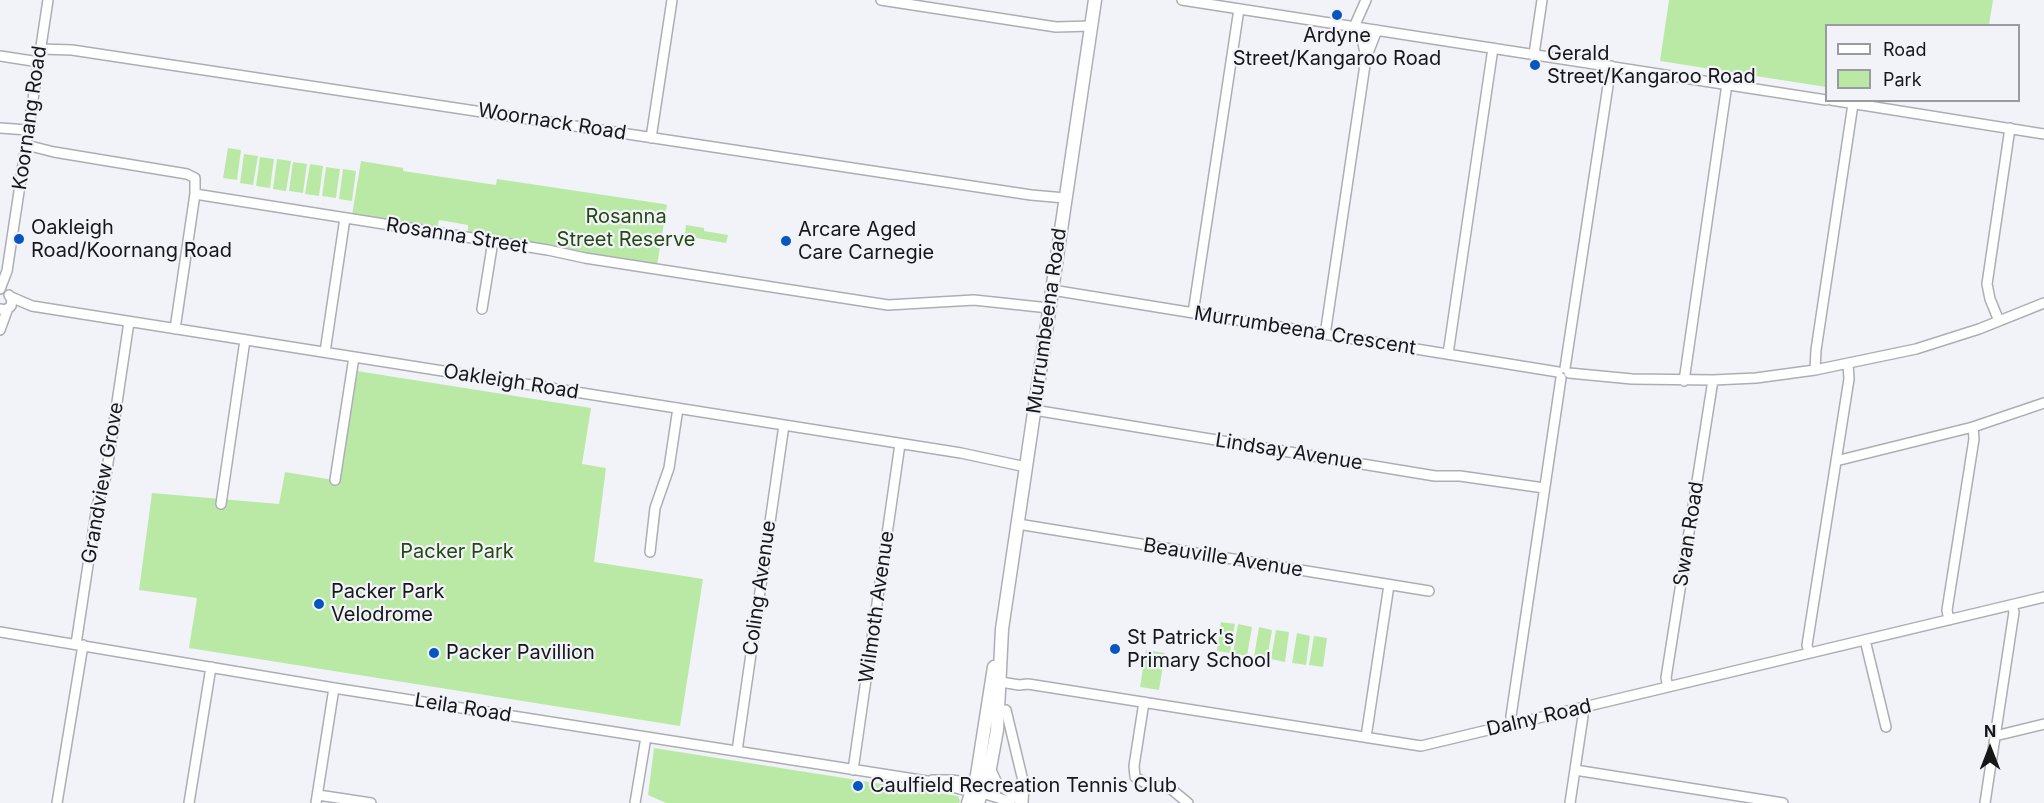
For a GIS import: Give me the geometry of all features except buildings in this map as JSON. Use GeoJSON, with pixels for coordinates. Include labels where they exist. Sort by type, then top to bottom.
{"type":"FeatureCollection","features":[{"type":"Feature","properties":{"kind":"main road","name":"Murrumbeena Road"},"geometry":{"type":"LineString","coordinates":[[976,794],[996,679],[1095,0]]}},
{"type":"Feature","properties":{"kind":"main road","name":"Murrumbeena Road"},"geometry":{"type":"LineString","coordinates":[[976,794],[990,768],[998,716],[996,679]]}},
{"type":"Feature","properties":{"kind":"street","name":"Koornang Road"},"geometry":{"type":"LineString","coordinates":[[6,308],[12,303],[5,293],[7,271],[48,0]]}},
{"type":"Feature","properties":{"kind":"street"},"geometry":{"type":"LineString","coordinates":[[651,138],[672,0]]}},
{"type":"Feature","properties":{"kind":"street"},"geometry":{"type":"LineString","coordinates":[[880,0],[1090,31]]}},
{"type":"Feature","properties":{"kind":"street"},"geometry":{"type":"LineString","coordinates":[[1182,0],[1825,100]]}},
{"type":"Feature","properties":{"kind":"street"},"geometry":{"type":"LineString","coordinates":[[1366,0],[1364,40],[1366,58]]}},
{"type":"Feature","properties":{"kind":"street"},"geometry":{"type":"LineString","coordinates":[[1325,335],[1366,58],[1366,0]]}},
{"type":"Feature","properties":{"kind":"street"},"geometry":{"type":"LineString","coordinates":[[1534,54],[1542,0]]}},
{"type":"Feature","properties":{"kind":"street"},"geometry":{"type":"LineString","coordinates":[[1192,313],[1239,9]]}},
{"type":"Feature","properties":{"kind":"street","name":"Woornack Road"},"geometry":{"type":"LineString","coordinates":[[41,46],[1065,201]]}},
{"type":"Feature","properties":{"kind":"street"},"geometry":{"type":"LineString","coordinates":[[1448,354],[1493,48]]}},
{"type":"Feature","properties":{"kind":"street"},"geometry":{"type":"LineString","coordinates":[[0,56],[39,62]]}},
{"type":"Feature","properties":{"kind":"street"},"geometry":{"type":"LineString","coordinates":[[1512,724],[1511,716],[1544,488],[1611,66]]}},
{"type":"Feature","properties":{"kind":"street"},"geometry":{"type":"LineString","coordinates":[[1684,381],[1727,84]]}},
{"type":"Feature","properties":{"kind":"street"},"geometry":{"type":"LineString","coordinates":[[1842,102],[2044,134]]}},
{"type":"Feature","properties":{"kind":"street"},"geometry":{"type":"LineString","coordinates":[[1815,370],[1815,357],[1853,104]]}},
{"type":"Feature","properties":{"kind":"street"},"geometry":{"type":"LineString","coordinates":[[1999,321],[1987,284],[2010,128]]}},
{"type":"Feature","properties":{"kind":"street"},"geometry":{"type":"LineString","coordinates":[[0,129],[54,152],[187,174],[196,180],[175,328]]}},
{"type":"Feature","properties":{"kind":"street","name":"Rosanna Street"},"geometry":{"type":"LineString","coordinates":[[195,194],[888,306],[975,300],[1049,311]]}},
{"type":"Feature","properties":{"kind":"street"},"geometry":{"type":"LineString","coordinates":[[325,352],[345,218]]}},
{"type":"Feature","properties":{"kind":"street"},"geometry":{"type":"LineString","coordinates":[[482,309],[493,241]]}},
{"type":"Feature","properties":{"kind":"street","name":"Murrumbeena Crescent"},"geometry":{"type":"LineString","coordinates":[[1052,290],[1563,373],[1596,377],[1684,381],[1815,370],[1848,364],[1916,349],[2044,303]]}},
{"type":"Feature","properties":{"kind":"street","name":"Oakleigh Road"},"geometry":{"type":"LineString","coordinates":[[5,293],[32,306]]}},
{"type":"Feature","properties":{"kind":"street","name":"Oakleigh Road"},"geometry":{"type":"LineString","coordinates":[[6,308],[32,306],[1027,464]]}},
{"type":"Feature","properties":{"kind":"street"},"geometry":{"type":"LineString","coordinates":[[0,330],[6,308]]}},
{"type":"Feature","properties":{"kind":"street","name":"Grandview Grove"},"geometry":{"type":"LineString","coordinates":[[57,803],[97,506],[106,476],[129,321]]}},
{"type":"Feature","properties":{"kind":"street"},"geometry":{"type":"LineString","coordinates":[[221,504],[245,340]]}},
{"type":"Feature","properties":{"kind":"street"},"geometry":{"type":"LineString","coordinates":[[335,480],[354,357]]}},
{"type":"Feature","properties":{"kind":"street"},"geometry":{"type":"LineString","coordinates":[[1809,653],[1807,645],[1849,379],[1848,364]]}},
{"type":"Feature","properties":{"kind":"street","name":"Swan Road"},"geometry":{"type":"LineString","coordinates":[[1668,687],[1666,678],[1713,380]]}},
{"type":"Feature","properties":{"kind":"street"},"geometry":{"type":"LineString","coordinates":[[1836,461],[1973,427],[2044,403]]}},
{"type":"Feature","properties":{"kind":"street"},"geometry":{"type":"LineString","coordinates":[[650,552],[655,508],[669,468],[678,408]]}},
{"type":"Feature","properties":{"kind":"street","name":"Lindsay Avenue"},"geometry":{"type":"LineString","coordinates":[[1034,410],[1435,476],[1460,476],[1544,488]]}},
{"type":"Feature","properties":{"kind":"street","name":"Coling Avenue"},"geometry":{"type":"LineString","coordinates":[[737,751],[784,425]]}},
{"type":"Feature","properties":{"kind":"street"},"geometry":{"type":"LineString","coordinates":[[1949,620],[1947,610],[1974,438],[1973,427]]}},
{"type":"Feature","properties":{"kind":"street","name":"Wilmoth Avenue"},"geometry":{"type":"LineString","coordinates":[[854,770],[900,444]]}},
{"type":"Feature","properties":{"kind":"street","name":"Beauville Avenue"},"geometry":{"type":"LineString","coordinates":[[1017,524],[1429,591]]}},
{"type":"Feature","properties":{"kind":"street"},"geometry":{"type":"LineString","coordinates":[[1366,737],[1389,585]]}},
{"type":"Feature","properties":{"kind":"street","name":"Dalny Road"},"geometry":{"type":"LineString","coordinates":[[996,679],[1021,680],[1028,684],[1421,746],[2044,597]]}},
{"type":"Feature","properties":{"kind":"street"},"geometry":{"type":"LineString","coordinates":[[1985,803],[2014,612],[2012,604]]}},
{"type":"Feature","properties":{"kind":"street","name":"Leila Road"},"geometry":{"type":"LineString","coordinates":[[0,632],[334,688],[927,781],[976,794],[1002,798],[1010,803]]}},
{"type":"Feature","properties":{"kind":"street"},"geometry":{"type":"LineString","coordinates":[[1865,640],[1886,727]]}},
{"type":"Feature","properties":{"kind":"street"},"geometry":{"type":"LineString","coordinates":[[189,803],[211,667]]}},
{"type":"Feature","properties":{"kind":"street"},"geometry":{"type":"LineString","coordinates":[[334,688],[317,799],[370,803]]}},
{"type":"Feature","properties":{"kind":"street"},"geometry":{"type":"LineString","coordinates":[[1144,702],[1134,766],[1135,777],[1145,783],[1171,789],[1188,803]]}},
{"type":"Feature","properties":{"kind":"street"},"geometry":{"type":"LineString","coordinates":[[1570,803],[1583,716],[1581,708]]}},
{"type":"Feature","properties":{"kind":"street"},"geometry":{"type":"LineString","coordinates":[[1006,710],[1024,785],[1023,802]]}},
{"type":"Feature","properties":{"kind":"street"},"geometry":{"type":"LineString","coordinates":[[1995,736],[2044,724]]}},
{"type":"Feature","properties":{"kind":"street"},"geometry":{"type":"LineString","coordinates":[[635,803],[646,737]]}},
{"type":"Feature","properties":{"kind":"street"},"geometry":{"type":"LineString","coordinates":[[990,768],[996,782],[1023,802]]}},
{"type":"Feature","properties":{"kind":"street"},"geometry":{"type":"LineString","coordinates":[[1575,770],[1783,803]]}},
{"type":"Feature","properties":{"kind":"street"},"geometry":{"type":"LineString","coordinates":[[993,803],[998,803]]}},
{"type":"Feature","properties":{"kind":"green space"},"geometry":{"type":"Polygon","coordinates":[[[1669,0],[1993,0],[1989,24],[1825,24],[1825,87],[1660,61],[1669,0]]]}},
{"type":"Feature","properties":{"kind":"green space"},"geometry":{"type":"Polygon","coordinates":[[[228,148],[241,150],[237,180],[223,178],[228,148]]]}},
{"type":"Feature","properties":{"kind":"green space"},"geometry":{"type":"Polygon","coordinates":[[[244,154],[258,156],[253,185],[240,183],[244,154]]]}},
{"type":"Feature","properties":{"kind":"green space"},"geometry":{"type":"Polygon","coordinates":[[[260,157],[274,159],[270,188],[256,186],[260,157]]]}},
{"type":"Feature","properties":{"kind":"green space"},"geometry":{"type":"Polygon","coordinates":[[[277,159],[291,161],[286,191],[273,189],[277,159]]]}},
{"type":"Feature","properties":{"kind":"green space","name":"Rosanna Street Reserve"},"geometry":{"type":"Polygon","coordinates":[[[361,161],[403,168],[403,171],[496,185],[497,179],[667,205],[657,265],[468,233],[468,225],[439,220],[437,228],[352,215],[361,161]]]}},
{"type":"Feature","properties":{"kind":"green space"},"geometry":{"type":"Polygon","coordinates":[[[293,162],[307,164],[303,193],[289,191],[293,162]]]}},
{"type":"Feature","properties":{"kind":"green space"},"geometry":{"type":"Polygon","coordinates":[[[310,164],[323,166],[319,196],[305,194],[310,164]]]}},
{"type":"Feature","properties":{"kind":"green space"},"geometry":{"type":"Polygon","coordinates":[[[326,167],[340,169],[336,198],[322,196],[326,167]]]}},
{"type":"Feature","properties":{"kind":"green space"},"geometry":{"type":"Polygon","coordinates":[[[343,169],[356,171],[352,201],[339,199],[343,169]]]}},
{"type":"Feature","properties":{"kind":"green space"},"geometry":{"type":"Polygon","coordinates":[[[686,225],[728,235],[726,243],[685,236],[686,225]]]}},
{"type":"Feature","properties":{"kind":"green space","name":"Packer Park"},"geometry":{"type":"Polygon","coordinates":[[[357,371],[591,408],[582,464],[606,468],[594,562],[703,579],[680,726],[189,648],[197,598],[139,590],[152,493],[279,504],[285,472],[340,481],[357,371]]]}},
{"type":"Feature","properties":{"kind":"green space"},"geometry":{"type":"Polygon","coordinates":[[[1221,622],[1235,624],[1230,653],[1217,651],[1221,622]]]}},
{"type":"Feature","properties":{"kind":"green space"},"geometry":{"type":"Polygon","coordinates":[[[1238,624],[1252,627],[1247,656],[1233,653],[1238,624]]]}},
{"type":"Feature","properties":{"kind":"green space"},"geometry":{"type":"Polygon","coordinates":[[[1259,627],[1272,630],[1267,659],[1254,657],[1259,627]]]}},
{"type":"Feature","properties":{"kind":"green space"},"geometry":{"type":"Polygon","coordinates":[[[1276,630],[1289,632],[1285,662],[1271,659],[1276,630]]]}},
{"type":"Feature","properties":{"kind":"green space"},"geometry":{"type":"Polygon","coordinates":[[[1297,633],[1310,636],[1306,665],[1292,663],[1297,633]]]}},
{"type":"Feature","properties":{"kind":"green space"},"geometry":{"type":"Polygon","coordinates":[[[1314,636],[1327,638],[1323,667],[1309,665],[1314,636]]]}},
{"type":"Feature","properties":{"kind":"green space"},"geometry":{"type":"Polygon","coordinates":[[[1146,650],[1165,653],[1159,690],[1140,687],[1146,650]]]}},
{"type":"Feature","properties":{"kind":"green space"},"geometry":{"type":"Polygon","coordinates":[[[654,748],[958,796],[960,801],[959,803],[666,803],[648,795],[654,748]]]}},
{"type":"Feature","properties":{"kind":"place","name":"Ardyne Street/Kangaroo Road"},"geometry":{"type":"Point","coordinates":[1337,15]}},
{"type":"Feature","properties":{"kind":"place","name":"Gerald Street/Kangaroo Road"},"geometry":{"type":"Point","coordinates":[1535,65]}},
{"type":"Feature","properties":{"kind":"place","name":"Oakleigh Road/Koornang Road"},"geometry":{"type":"Point","coordinates":[19,239]}},
{"type":"Feature","properties":{"kind":"place","name":"Arcare Aged Care Carnegie"},"geometry":{"type":"Point","coordinates":[786,241]}},
{"type":"Feature","properties":{"kind":"place","name":"Packer Park Velodrome"},"geometry":{"type":"Point","coordinates":[319,604]}},
{"type":"Feature","properties":{"kind":"place","name":"St Patrick's Primary School"},"geometry":{"type":"Point","coordinates":[1115,649]}},
{"type":"Feature","properties":{"kind":"place","name":"Packer Pavillion"},"geometry":{"type":"Point","coordinates":[434,653]}},
{"type":"Feature","properties":{"kind":"place","name":"Caulfield Recreation Tennis Club"},"geometry":{"type":"Point","coordinates":[858,786]}}]}
